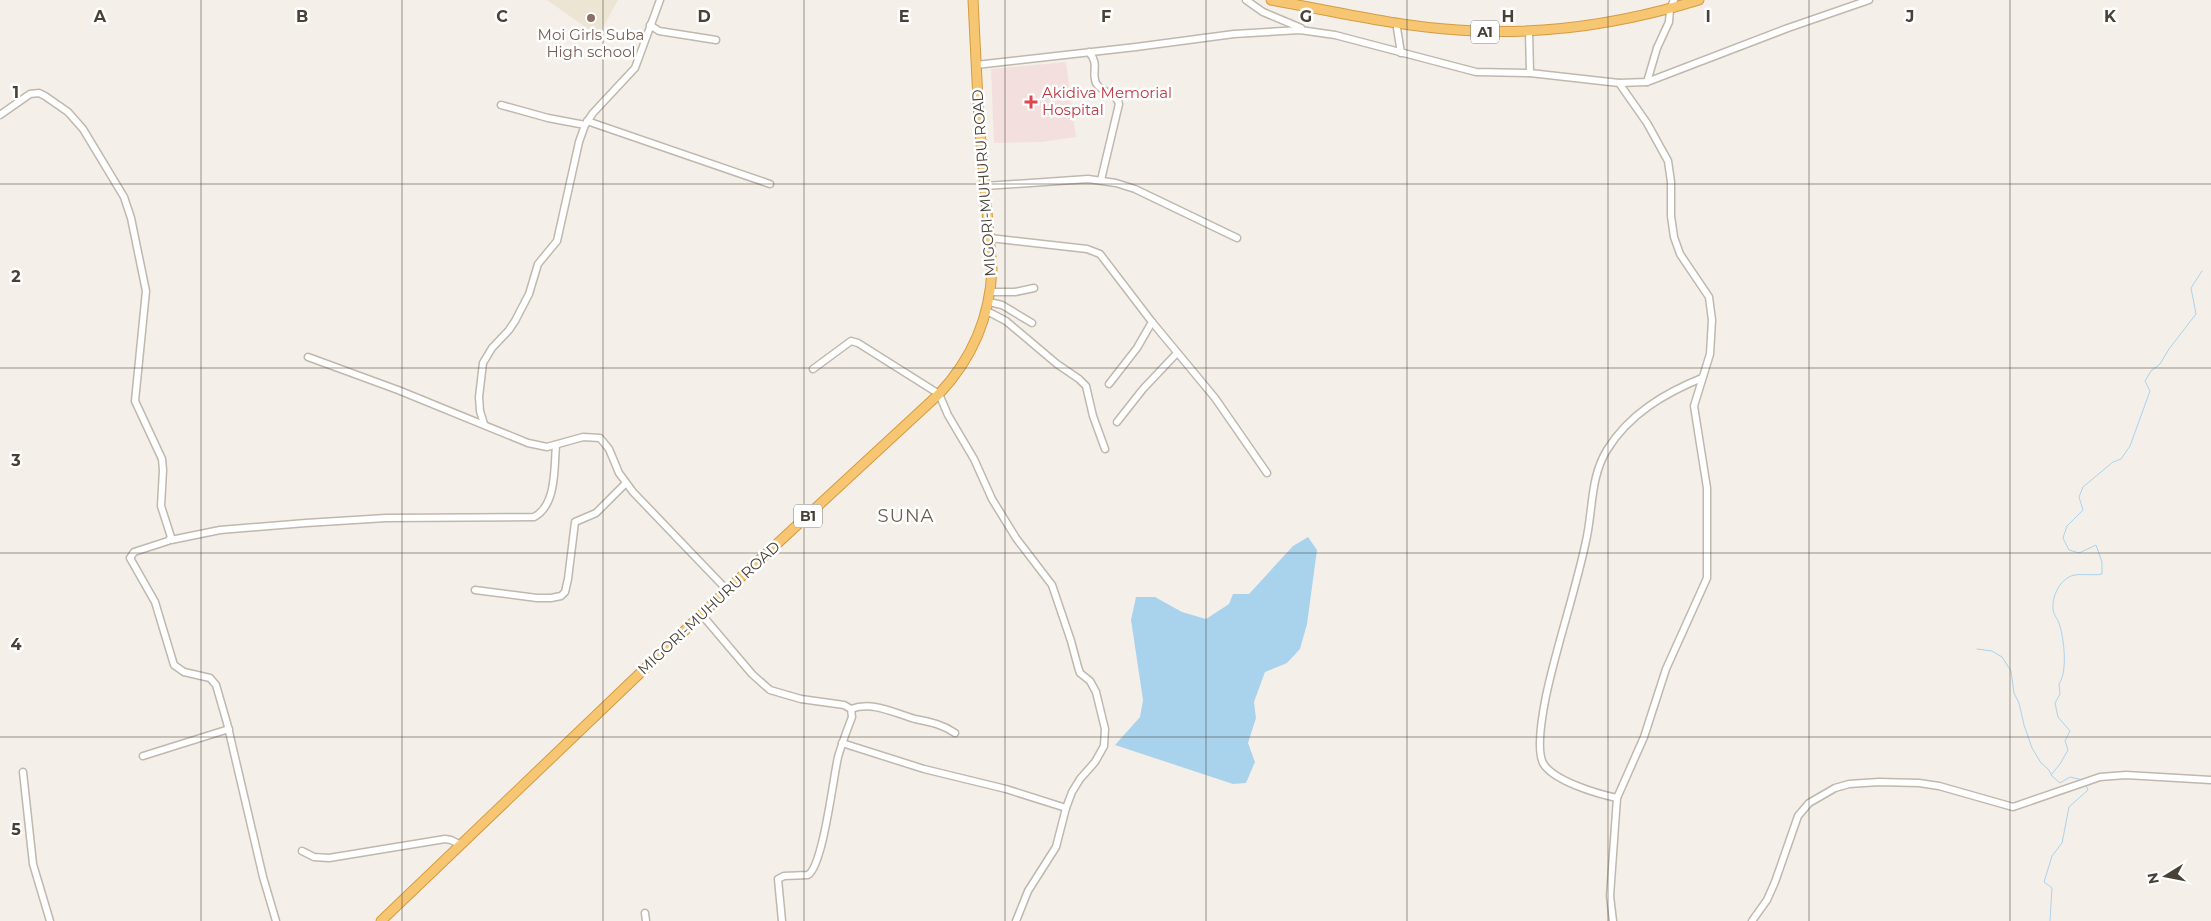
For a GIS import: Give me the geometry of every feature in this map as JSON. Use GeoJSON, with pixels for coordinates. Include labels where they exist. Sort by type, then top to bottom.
{"type":"FeatureCollection","features":[{"type":"Feature","properties":{"kind":"highway","name":"MIGORI-MUHURU ROAD"},"geometry":{"type":"LineString","coordinates":[[382,921],[727,590],[939,394],[963,364],[971,351],[988,307],[991,292],[990,238],[976,65],[973,0]]}},
{"type":"Feature","properties":{"kind":"highway","name":"A1"},"geometry":{"type":"LineString","coordinates":[[1270,0],[1396,22],[1459,30],[1529,31],[1589,25],[1670,9],[1699,0]]}},
{"type":"Feature","properties":{"kind":"street"},"geometry":{"type":"LineString","coordinates":[[484,424],[480,412],[479,397],[483,363],[492,348],[515,321],[529,294],[538,264],[557,241],[578,142],[586,123],[635,68],[660,0]]}},
{"type":"Feature","properties":{"kind":"street"},"geometry":{"type":"LineString","coordinates":[[1246,0],[1263,12],[1306,30]]}},
{"type":"Feature","properties":{"kind":"street"},"geometry":{"type":"LineString","coordinates":[[1647,82],[1674,0]]}},
{"type":"Feature","properties":{"kind":"street"},"geometry":{"type":"LineString","coordinates":[[976,65],[1234,34],[1306,30],[1335,35],[1476,72],[1530,73],[1618,83],[1647,82],[1801,23],[1868,0]]}},
{"type":"Feature","properties":{"kind":"street"},"geometry":{"type":"LineString","coordinates":[[1396,22],[1401,53]]}},
{"type":"Feature","properties":{"kind":"street"},"geometry":{"type":"LineString","coordinates":[[650,25],[659,31],[716,40]]}},
{"type":"Feature","properties":{"kind":"street"},"geometry":{"type":"LineString","coordinates":[[1529,31],[1530,73]]}},
{"type":"Feature","properties":{"kind":"street"},"geometry":{"type":"LineString","coordinates":[[1100,51],[1096,62],[1096,82],[1115,96],[1119,104],[1101,180]]}},
{"type":"Feature","properties":{"kind":"street"},"geometry":{"type":"LineString","coordinates":[[1089,52],[1096,62]]}},
{"type":"Feature","properties":{"kind":"street"},"geometry":{"type":"LineString","coordinates":[[1613,921],[1610,896],[1614,815],[1617,798],[1644,737],[1666,669],[1707,578],[1706,488],[1694,415],[1694,401],[1711,348],[1712,320],[1709,297],[1676,245],[1671,216],[1670,168],[1664,153],[1618,83]]}},
{"type":"Feature","properties":{"kind":"street"},"geometry":{"type":"LineString","coordinates":[[0,115],[30,94],[39,93],[45,96],[68,112],[83,129],[124,197],[131,218],[146,290],[135,401],[162,459],[161,506],[170,532],[170,540]]}},
{"type":"Feature","properties":{"kind":"street"},"geometry":{"type":"LineString","coordinates":[[501,105],[548,118],[586,123],[770,184]]}},
{"type":"Feature","properties":{"kind":"street"},"geometry":{"type":"LineString","coordinates":[[985,186],[1043,181],[1101,180],[1135,189],[1237,238]]}},
{"type":"Feature","properties":{"kind":"street"},"geometry":{"type":"LineString","coordinates":[[990,238],[1087,249],[1100,254],[1152,322],[1215,398],[1267,473]]}},
{"type":"Feature","properties":{"kind":"street"},"geometry":{"type":"LineString","coordinates":[[991,292],[1015,292],[1034,288]]}},
{"type":"Feature","properties":{"kind":"street"},"geometry":{"type":"LineString","coordinates":[[988,307],[1002,305],[1032,323]]}},
{"type":"Feature","properties":{"kind":"street"},"geometry":{"type":"LineString","coordinates":[[988,307],[1057,364],[1080,379],[1086,386],[1093,416],[1104,449]]}},
{"type":"Feature","properties":{"kind":"street"},"geometry":{"type":"LineString","coordinates":[[1109,384],[1137,348],[1152,322]]}},
{"type":"Feature","properties":{"kind":"street"},"geometry":{"type":"LineString","coordinates":[[813,369],[851,341],[858,343],[939,394],[948,415],[974,459],[992,499],[1016,538],[1052,586],[1080,673],[1090,680],[1096,692],[1104,729],[1104,746],[1095,762],[1076,785],[1066,808],[1056,848],[1028,891],[1016,921]]}},
{"type":"Feature","properties":{"kind":"street"},"geometry":{"type":"LineString","coordinates":[[1117,422],[1143,388],[1177,353]]}},
{"type":"Feature","properties":{"kind":"street"},"geometry":{"type":"LineString","coordinates":[[308,357],[484,424],[528,443],[547,446],[583,437],[600,438],[609,449],[626,483],[727,590]]}},
{"type":"Feature","properties":{"kind":"street"},"geometry":{"type":"LineString","coordinates":[[1617,798],[1570,782],[1546,768],[1540,752],[1546,696],[1586,541],[1596,477],[1602,458],[1612,441],[1652,403],[1670,392],[1702,378]]}},
{"type":"Feature","properties":{"kind":"street"},"geometry":{"type":"LineString","coordinates":[[276,921],[263,877],[229,729],[214,681],[201,675],[180,670],[174,665],[155,602],[130,558],[134,552],[170,540],[220,530],[408,518],[534,517],[543,512],[547,506],[553,476],[556,445]]}},
{"type":"Feature","properties":{"kind":"street"},"geometry":{"type":"LineString","coordinates":[[475,590],[542,598],[561,596],[565,592],[568,579],[575,522],[596,513],[626,483]]}},
{"type":"Feature","properties":{"kind":"street"},"geometry":{"type":"LineString","coordinates":[[702,615],[752,674],[770,690],[801,699],[839,704],[851,709],[866,706],[892,711],[942,725],[955,733]]}},
{"type":"Feature","properties":{"kind":"street"},"geometry":{"type":"LineString","coordinates":[[782,921],[778,879],[784,876],[808,875],[815,868],[821,850],[832,784],[842,743],[852,717],[851,709]]}},
{"type":"Feature","properties":{"kind":"street"},"geometry":{"type":"LineString","coordinates":[[143,756],[229,729]]}},
{"type":"Feature","properties":{"kind":"street"},"geometry":{"type":"LineString","coordinates":[[842,743],[924,769],[1006,789],[1066,808]]}},
{"type":"Feature","properties":{"kind":"street"},"geometry":{"type":"LineString","coordinates":[[23,772],[33,864],[50,921]]}},
{"type":"Feature","properties":{"kind":"street"},"geometry":{"type":"LineString","coordinates":[[1752,921],[1767,900],[1775,882],[1792,827],[1798,816],[1809,803],[1835,788],[1870,782],[1919,783],[1939,786],[2013,807],[2100,777],[2126,775],[2211,780]]}},
{"type":"Feature","properties":{"kind":"street"},"geometry":{"type":"LineString","coordinates":[[302,851],[314,857],[329,858],[444,838],[461,845]]}},
{"type":"Feature","properties":{"kind":"street"},"geometry":{"type":"LineString","coordinates":[[645,913],[646,921]]}},
{"type":"Feature","properties":{"kind":"shaded area","name":"Moi Girls Suba High school"},"geometry":{"type":"Polygon","coordinates":[[[547,0],[618,0],[598,36],[547,0]]]}},
{"type":"Feature","properties":{"kind":"shaded area","name":"Akidiva Memorial Hospital"},"geometry":{"type":"Polygon","coordinates":[[[1066,62],[1076,137],[1041,142],[994,143],[991,69],[1066,62]]]}},
{"type":"Feature","properties":{"kind":"water"},"geometry":{"type":"Polygon","coordinates":[[[1308,537],[1317,550],[1307,624],[1300,649],[1287,663],[1265,672],[1254,702],[1256,718],[1248,743],[1255,762],[1246,783],[1233,784],[1115,745],[1140,717],[1143,700],[1131,620],[1136,597],[1155,597],[1182,612],[1206,619],[1229,604],[1233,594],[1249,594],[1293,546],[1308,537]]]}},
{"type":"Feature","properties":{"kind":"waterway"},"geometry":{"type":"LineString","coordinates":[[2083,780],[2070,777],[2060,783],[2051,775],[2068,750],[2065,741],[2070,731],[2058,717],[2055,703],[2060,694],[2059,684],[2064,671],[2064,645],[2053,604],[2057,590],[2067,578],[2074,575],[2102,574],[2102,562],[2096,545],[2079,553],[2069,550],[2063,538],[2067,526],[2083,510],[2079,497],[2083,487],[2113,462],[2121,459],[2130,446],[2150,391],[2145,381],[2151,371],[2160,364],[2196,314],[2191,288],[2202,271]]}},
{"type":"Feature","properties":{"kind":"waterway"},"geometry":{"type":"LineString","coordinates":[[1977,649],[1992,651],[2002,657],[2011,671],[2014,693],[2019,703],[2032,748],[2041,763],[2051,774]]}},
{"type":"Feature","properties":{"kind":"waterway"},"geometry":{"type":"LineString","coordinates":[[2050,921],[2052,888],[2044,882],[2052,856],[2062,843],[2069,807],[2088,790],[2086,785]]}},
{"type":"Feature","properties":{"kind":"place","name":"Moi Girls Suba High school"},"geometry":{"type":"Point","coordinates":[591,18]}},
{"type":"Feature","properties":{"kind":"place","name":"Akidiva Memorial Hospital"},"geometry":{"type":"Point","coordinates":[1031,102]}},
{"type":"Feature","properties":{"kind":"district","name":"SUNA"},"geometry":{"type":"Point","coordinates":[906,516]}}]}
